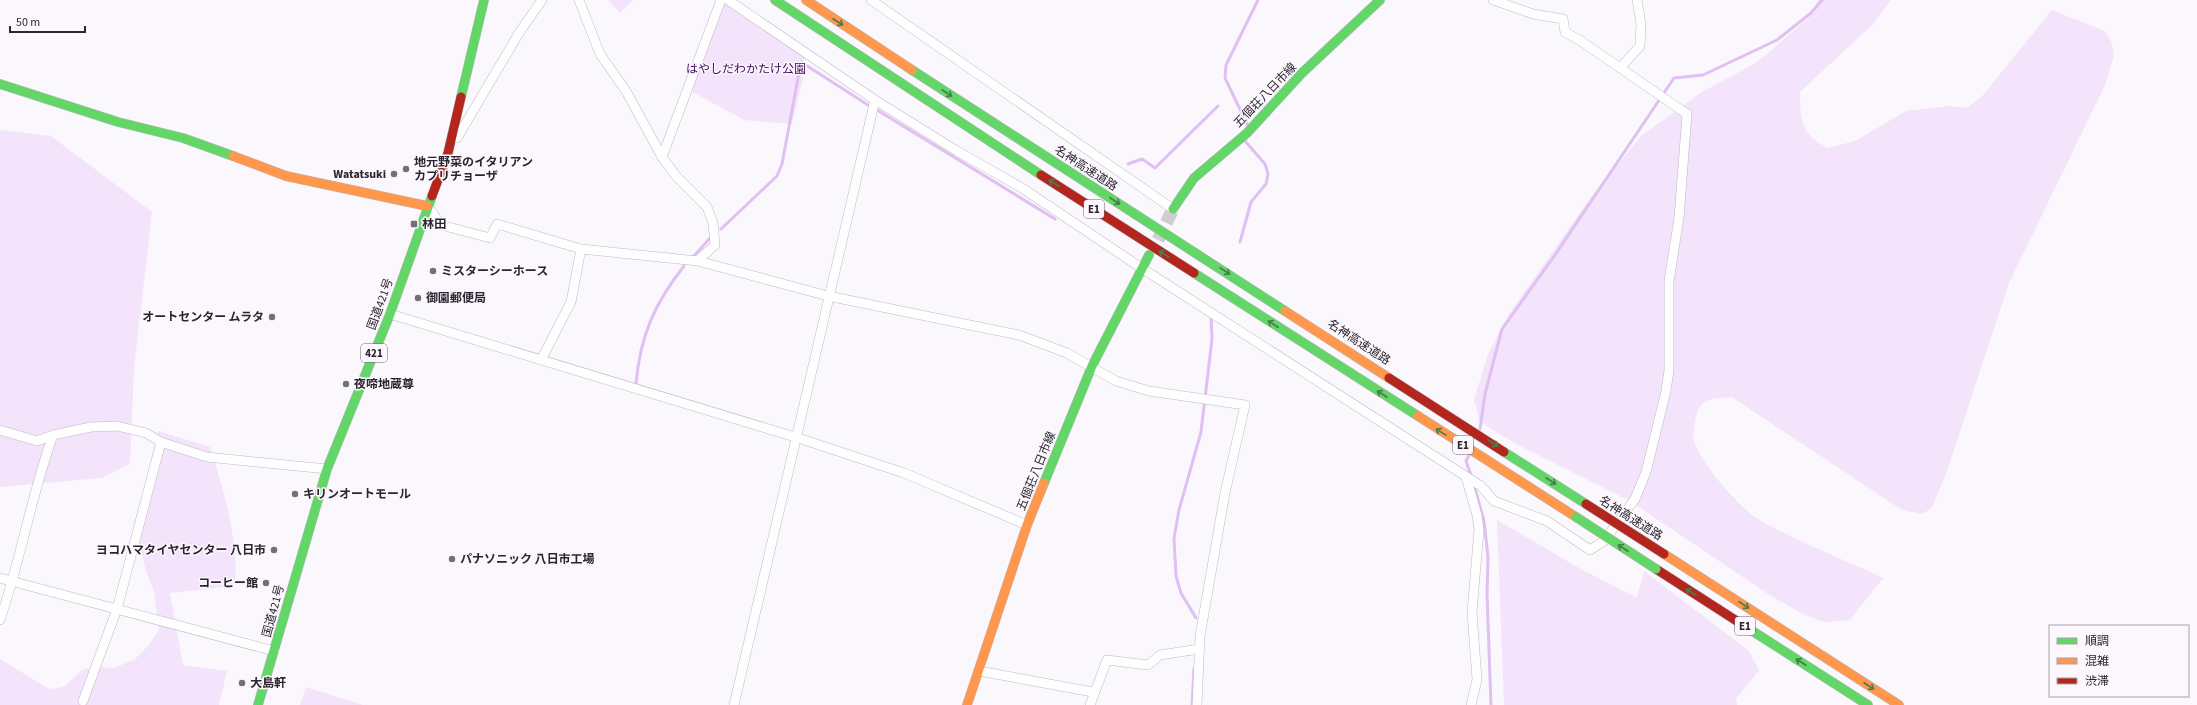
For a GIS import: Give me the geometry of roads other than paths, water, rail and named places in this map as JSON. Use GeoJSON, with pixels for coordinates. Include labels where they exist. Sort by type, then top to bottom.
{"type":"FeatureCollection","features":[{"type":"Feature","properties":{"kind":"main road","name":"国道421号"},"geometry":{"type":"LineString","coordinates":[[258,705],[327,469],[390,314],[427,206],[448,153],[484,0]]}},
{"type":"Feature","properties":{"kind":"main road","name":"E1"},"geometry":{"type":"LineString","coordinates":[[775,0],[959,122],[1868,705]]}},
{"type":"Feature","properties":{"kind":"main road","name":"名神高速道路"},"geometry":{"type":"LineString","coordinates":[[806,0],[967,107],[1425,399],[1899,705]]}},
{"type":"Feature","properties":{"kind":"main road","name":"五個荘八日市線"},"geometry":{"type":"LineString","coordinates":[[1173,209],[1194,178],[1250,130],[1302,73],[1380,0]]}},
{"type":"Feature","properties":{"kind":"main road"},"geometry":{"type":"LineString","coordinates":[[0,84],[118,122],[183,138],[286,176],[427,206]]}},
{"type":"Feature","properties":{"kind":"main road","name":"五個荘八日市線"},"geometry":{"type":"LineString","coordinates":[[967,705],[1027,525],[1092,366],[1150,255]]}},
{"type":"Feature","properties":{"kind":"street"},"geometry":{"type":"LineString","coordinates":[[448,153],[519,33],[542,0]]}},
{"type":"Feature","properties":{"kind":"street"},"geometry":{"type":"LineString","coordinates":[[579,0],[600,54],[626,91],[662,157],[676,176],[707,207],[713,223],[715,244],[697,261]]}},
{"type":"Feature","properties":{"kind":"street"},"geometry":{"type":"LineString","coordinates":[[662,157],[721,0]]}},
{"type":"Feature","properties":{"kind":"street"},"geometry":{"type":"LineString","coordinates":[[728,0],[876,100],[1022,188],[1143,269],[1481,486],[1494,501],[1547,521],[1590,550],[1604,541],[1635,499],[1646,472],[1666,391],[1669,370],[1668,281],[1679,218],[1687,114],[1581,41],[1565,32],[1563,19],[1533,14],[1493,0]]}},
{"type":"Feature","properties":{"kind":"street"},"geometry":{"type":"LineString","coordinates":[[871,0],[1173,209]]}},
{"type":"Feature","properties":{"kind":"street"},"geometry":{"type":"LineString","coordinates":[[1620,68],[1640,46],[1641,24],[1637,0]]}},
{"type":"Feature","properties":{"kind":"street"},"geometry":{"type":"LineString","coordinates":[[734,705],[828,296],[876,100]]}},
{"type":"Feature","properties":{"kind":"street"},"geometry":{"type":"LineString","coordinates":[[427,206],[441,225],[490,238],[497,224],[581,249],[697,261],[828,296],[1019,335],[1067,352],[1116,381],[1149,391],[1245,405],[1225,493],[1199,649],[1197,705]]}},
{"type":"Feature","properties":{"kind":"street"},"geometry":{"type":"LineString","coordinates":[[541,360],[571,302],[581,249]]}},
{"type":"Feature","properties":{"kind":"street"},"geometry":{"type":"LineString","coordinates":[[390,314],[795,437],[904,473],[1027,525]]}},
{"type":"Feature","properties":{"kind":"street"},"geometry":{"type":"LineString","coordinates":[[0,430],[37,441],[53,435],[91,427],[117,426],[146,434],[161,442],[207,458],[327,469]]}},
{"type":"Feature","properties":{"kind":"street"},"geometry":{"type":"LineString","coordinates":[[0,620],[13,582],[39,475],[53,435]]}},
{"type":"Feature","properties":{"kind":"street"},"geometry":{"type":"LineString","coordinates":[[83,701],[117,608],[161,442]]}},
{"type":"Feature","properties":{"kind":"street"},"geometry":{"type":"LineString","coordinates":[[1468,478],[1479,530],[1472,612],[1477,680],[1471,705]]}},
{"type":"Feature","properties":{"kind":"street"},"geometry":{"type":"LineString","coordinates":[[0,578],[274,651]]}},
{"type":"Feature","properties":{"kind":"street"},"geometry":{"type":"LineString","coordinates":[[1090,705],[1093,692],[1107,660],[1148,665],[1160,655],[1199,649]]}},
{"type":"Feature","properties":{"kind":"street"},"geometry":{"type":"LineString","coordinates":[[979,671],[1093,692]]}},
{"type":"Feature","properties":{"kind":"waterway"},"geometry":{"type":"LineString","coordinates":[[1248,126],[1225,78],[1226,65],[1258,0]]}},
{"type":"Feature","properties":{"kind":"waterway"},"geometry":{"type":"LineString","coordinates":[[1480,429],[1485,394],[1502,329],[1555,255],[1674,78],[1703,75],[1777,40],[1811,13],[1822,0]]}},
{"type":"Feature","properties":{"kind":"waterway"},"geometry":{"type":"LineString","coordinates":[[721,229],[777,176],[782,164],[801,62],[868,105]]}},
{"type":"Feature","properties":{"kind":"waterway"},"geometry":{"type":"LineString","coordinates":[[1128,164],[1142,159],[1155,168],[1218,106]]}},
{"type":"Feature","properties":{"kind":"waterway"},"geometry":{"type":"LineString","coordinates":[[877,110],[1055,219]]}},
{"type":"Feature","properties":{"kind":"waterway"},"geometry":{"type":"LineString","coordinates":[[1240,242],[1251,202],[1266,184],[1268,174],[1265,164],[1245,141],[1246,140]]}},
{"type":"Feature","properties":{"kind":"waterway"},"geometry":{"type":"LineString","coordinates":[[692,258],[711,237]]}},
{"type":"Feature","properties":{"kind":"waterway"},"geometry":{"type":"LineString","coordinates":[[636,384],[641,351],[650,322],[664,294],[684,266]]}},
{"type":"Feature","properties":{"kind":"waterway"},"geometry":{"type":"LineString","coordinates":[[1196,618],[1181,593],[1176,576],[1174,538],[1179,510],[1201,432],[1212,339],[1211,315]]}},
{"type":"Feature","properties":{"kind":"waterway"},"geometry":{"type":"LineString","coordinates":[[1469,455],[1466,461],[1472,478]]}},
{"type":"Feature","properties":{"kind":"waterway"},"geometry":{"type":"LineString","coordinates":[[1474,485],[1484,521],[1488,557],[1487,594],[1491,705]]}},
{"type":"Feature","properties":{"kind":"waterway"},"geometry":{"type":"LineString","coordinates":[[1192,705],[1194,669]]}},
{"type":"Feature","properties":{"kind":"tunnel"},"geometry":{"type":"LineString","coordinates":[[1158,240],[1173,209]]}},
{"type":"Feature","properties":{"kind":"place","name":"地元野菜のイタリアン カプリチョーザ"},"geometry":{"type":"Point","coordinates":[406,169]}},
{"type":"Feature","properties":{"kind":"place","name":"Watatsuki"},"geometry":{"type":"Point","coordinates":[394,174]}},
{"type":"Feature","properties":{"kind":"place","name":"林田"},"geometry":{"type":"Point","coordinates":[414,224]}},
{"type":"Feature","properties":{"kind":"place","name":"ミスターシーホース"},"geometry":{"type":"Point","coordinates":[433,271]}},
{"type":"Feature","properties":{"kind":"place","name":"御園郵便局"},"geometry":{"type":"Point","coordinates":[418,298]}},
{"type":"Feature","properties":{"kind":"place","name":"オートセンター ムラタ"},"geometry":{"type":"Point","coordinates":[272,317]}},
{"type":"Feature","properties":{"kind":"place","name":"夜啼地蔵尊"},"geometry":{"type":"Point","coordinates":[346,384]}},
{"type":"Feature","properties":{"kind":"place","name":"キリンオートモール"},"geometry":{"type":"Point","coordinates":[295,494]}},
{"type":"Feature","properties":{"kind":"place","name":"ヨコハマタイヤセンター 八日市"},"geometry":{"type":"Point","coordinates":[274,550]}},
{"type":"Feature","properties":{"kind":"place","name":"パナソニック 八日市工場"},"geometry":{"type":"Point","coordinates":[452,559]}},
{"type":"Feature","properties":{"kind":"place","name":"コーヒー館"},"geometry":{"type":"Point","coordinates":[266,583]}},
{"type":"Feature","properties":{"kind":"place","name":"大島軒"},"geometry":{"type":"Point","coordinates":[242,683]}},
{"type":"Feature","properties":{"kind":"park label","name":"はやしだわかたけ公園"},"geometry":{"type":"Point","coordinates":[746,69]}}]}
